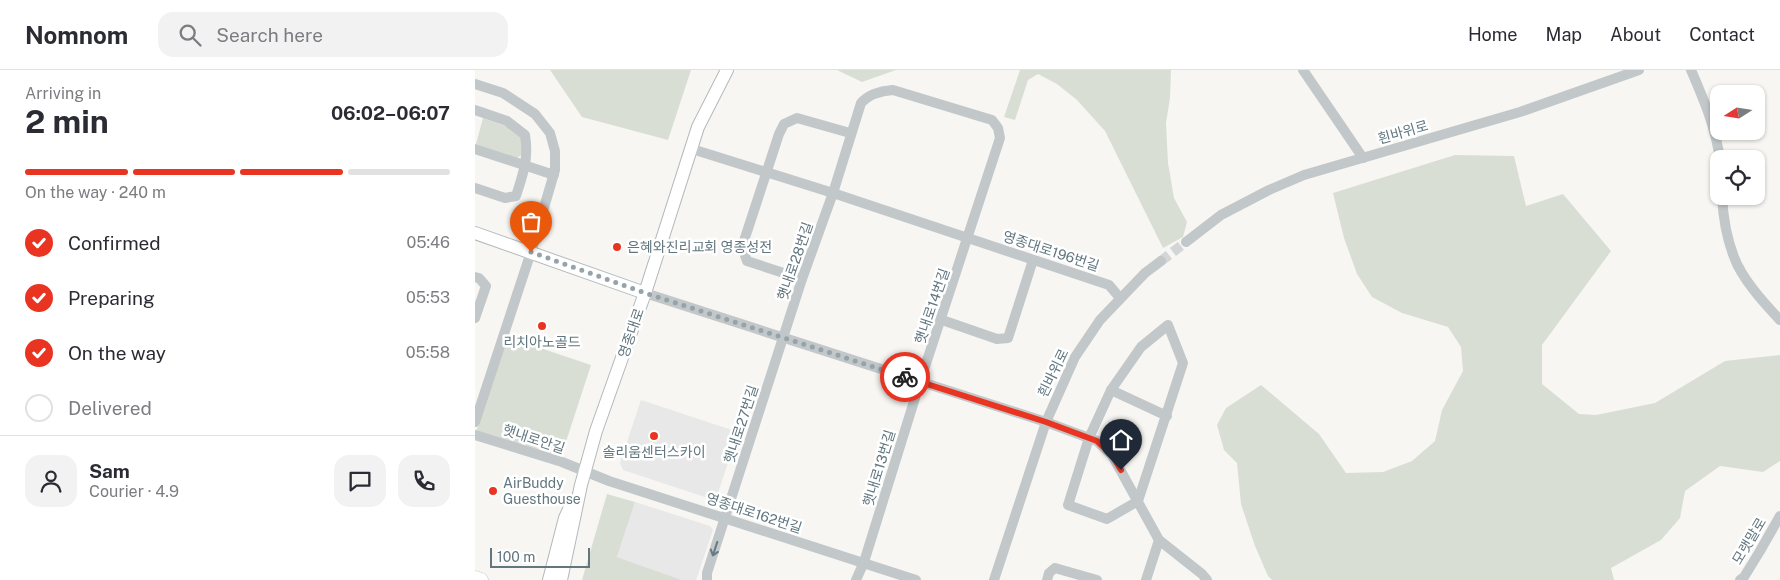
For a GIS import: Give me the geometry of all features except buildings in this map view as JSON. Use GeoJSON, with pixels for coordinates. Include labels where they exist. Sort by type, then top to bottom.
{"type":"FeatureCollection","features":[{"type":"Feature","properties":{"kind":"highway"},"geometry":{"type":"LineString","coordinates":[[475,578],[481,580]]}},
{"type":"Feature","properties":{"kind":"main road","name":"영종대로"},"geometry":{"type":"LineString","coordinates":[[561,580],[581,485],[596,431],[645,293],[698,127],[727,70]]}},
{"type":"Feature","properties":{"kind":"main road"},"geometry":{"type":"LineString","coordinates":[[475,233],[645,293]]}},
{"type":"Feature","properties":{"kind":"main road","name":"영종대로"},"geometry":{"type":"LineString","coordinates":[[549,580],[565,518],[581,485]]}},
{"type":"Feature","properties":{"kind":"street"},"geometry":{"type":"LineString","coordinates":[[1303,70],[1363,158]]}},
{"type":"Feature","properties":{"kind":"street","name":"흰바위로"},"geometry":{"type":"LineString","coordinates":[[1186,242],[1221,215],[1269,190],[1305,175],[1520,112],[1639,70]]}},
{"type":"Feature","properties":{"kind":"street"},"geometry":{"type":"LineString","coordinates":[[1691,70],[1708,107],[1718,150]]}},
{"type":"Feature","properties":{"kind":"street"},"geometry":{"type":"LineString","coordinates":[[475,84],[503,93],[535,114],[550,133],[555,152],[554,175],[531,252],[475,422]]}},
{"type":"Feature","properties":{"kind":"street"},"geometry":{"type":"LineString","coordinates":[[833,192],[850,133],[861,103],[866,97],[883,91],[893,90],[992,120],[998,128],[1000,138],[969,238]]}},
{"type":"Feature","properties":{"kind":"street"},"geometry":{"type":"LineString","coordinates":[[475,110],[507,120],[525,135],[527,150],[526,165],[516,196],[505,198],[475,188]]}},
{"type":"Feature","properties":{"kind":"street"},"geometry":{"type":"LineString","coordinates":[[802,278],[747,262],[743,254],[742,247],[766,172],[784,124],[797,118],[850,133]]}},
{"type":"Feature","properties":{"kind":"street"},"geometry":{"type":"LineString","coordinates":[[475,149],[554,175]]}},
{"type":"Feature","properties":{"kind":"street","name":"영종대로196번길"},"geometry":{"type":"LineString","coordinates":[[692,149],[833,192],[1109,285],[1120,298]]}},
{"type":"Feature","properties":{"kind":"street","name":"햇내로28번길"},"geometry":{"type":"LineString","coordinates":[[783,339],[802,278],[833,192]]}},
{"type":"Feature","properties":{"kind":"street"},"geometry":{"type":"LineString","coordinates":[[1723,205],[1734,258],[1754,291],[1780,320]]}},
{"type":"Feature","properties":{"kind":"street","name":"햇내로14번길"},"geometry":{"type":"LineString","coordinates":[[920,382],[969,238]]}},
{"type":"Feature","properties":{"kind":"street"},"geometry":{"type":"LineString","coordinates":[[942,320],[997,339],[1008,338],[1033,260]]}},
{"type":"Feature","properties":{"kind":"street","name":"흰바위로"},"geometry":{"type":"LineString","coordinates":[[994,580],[1046,422],[1075,357],[1100,320],[1145,273],[1161,261]]}},
{"type":"Feature","properties":{"kind":"street"},"geometry":{"type":"LineString","coordinates":[[475,277],[479,278],[486,286],[475,318]]}},
{"type":"Feature","properties":{"kind":"street"},"geometry":{"type":"LineString","coordinates":[[645,293],[783,339],[1046,422],[1097,441],[1112,455],[1159,540],[1207,580]]}},
{"type":"Feature","properties":{"kind":"street"},"geometry":{"type":"LineString","coordinates":[[1168,324],[1183,363],[1167,416],[1138,501],[1107,519],[1068,505],[1089,438],[1111,390],[1141,347],[1168,324]]}},
{"type":"Feature","properties":{"kind":"street","name":"햇내로27번길"},"geometry":{"type":"LineString","coordinates":[[707,580],[707,573],[783,339]]}},
{"type":"Feature","properties":{"kind":"street","name":"햇내로13번길"},"geometry":{"type":"LineString","coordinates":[[857,580],[920,382]]}},
{"type":"Feature","properties":{"kind":"street"},"geometry":{"type":"LineString","coordinates":[[1111,390],[1167,416]]}},
{"type":"Feature","properties":{"kind":"street","name":"햇내로안길"},"geometry":{"type":"LineString","coordinates":[[475,435],[563,462],[585,471]]}},
{"type":"Feature","properties":{"kind":"street","name":"영종대로162번길"},"geometry":{"type":"LineString","coordinates":[[585,471],[609,481],[916,580]]}},
{"type":"Feature","properties":{"kind":"street","name":"모랫말로"},"geometry":{"type":"LineString","coordinates":[[1740,580],[1761,551],[1780,516]]}},
{"type":"Feature","properties":{"kind":"street"},"geometry":{"type":"LineString","coordinates":[[1146,580],[1159,540]]}},
{"type":"Feature","properties":{"kind":"street"},"geometry":{"type":"LineString","coordinates":[[1047,580],[1049,573],[1055,568],[1097,580]]}},
{"type":"Feature","properties":{"kind":"shaded area"},"geometry":{"type":"Polygon","coordinates":[[[550,70],[691,70],[668,140],[582,117],[550,70]]]}},
{"type":"Feature","properties":{"kind":"shaded area"},"geometry":{"type":"Polygon","coordinates":[[[837,70],[896,70],[862,82],[837,70]]]}},
{"type":"Feature","properties":{"kind":"shaded area"},"geometry":{"type":"Polygon","coordinates":[[[1020,70],[1171,70],[1170,98],[1166,123],[1168,163],[1174,198],[1187,222],[1183,237],[1163,248],[1105,131],[1077,100],[1057,84],[1038,74],[1028,80],[1015,120],[1004,117],[1020,70]]]}},
{"type":"Feature","properties":{"kind":"shaded area"},"geometry":{"type":"Polygon","coordinates":[[[483,118],[516,130],[521,138],[523,154],[517,158],[476,144],[483,118]]]}},
{"type":"Feature","properties":{"kind":"shaded area"},"geometry":{"type":"Polygon","coordinates":[[[1455,155],[1514,156],[1526,206],[1563,194],[1611,251],[1542,345],[1542,384],[1579,414],[1596,415],[1655,403],[1725,361],[1780,355],[1780,461],[1763,472],[1720,466],[1685,491],[1680,518],[1661,540],[1611,568],[1614,580],[1272,580],[1268,576],[1255,546],[1241,504],[1237,463],[1224,450],[1217,425],[1226,408],[1261,385],[1319,434],[1346,473],[1383,472],[1412,461],[1435,441],[1442,410],[1463,371],[1461,347],[1448,327],[1402,313],[1372,297],[1357,274],[1344,238],[1333,193],[1455,155]]]}},
{"type":"Feature","properties":{"kind":"shaded area"},"geometry":{"type":"Polygon","coordinates":[[[507,337],[591,365],[561,457],[476,432],[507,337]]]}},
{"type":"Feature","properties":{"kind":"shaded area"},"geometry":{"type":"Polygon","coordinates":[[[641,400],[738,432],[717,496],[711,499],[623,470],[620,463],[641,400]]]}},
{"type":"Feature","properties":{"kind":"shaded area"},"geometry":{"type":"Polygon","coordinates":[[[607,494],[635,502],[617,557],[682,580],[582,580],[607,494]]]}},
{"type":"Feature","properties":{"kind":"shaded area"},"geometry":{"type":"Polygon","coordinates":[[[635,502],[710,526],[713,530],[696,580],[682,580],[617,557],[635,502]]]}},
{"type":"Feature","properties":{"kind":"tunnel"},"geometry":{"type":"LineString","coordinates":[[1161,261],[1186,242]]}},
{"type":"Feature","properties":{"kind":"way so far"},"geometry":{"type":"LineString","coordinates":[[531,252],[645,293],[905,377]]}},
{"type":"Feature","properties":{"kind":"place","name":"은혜와진리교회 영종성전"},"geometry":{"type":"Point","coordinates":[617,247]}},
{"type":"Feature","properties":{"kind":"place","name":"리치아노골드"},"geometry":{"type":"Point","coordinates":[542,326]}},
{"type":"Feature","properties":{"kind":"place","name":"솔리움센터스카이"},"geometry":{"type":"Point","coordinates":[654,436]}},
{"type":"Feature","properties":{"kind":"place","name":"AirBuddy Guesthouse"},"geometry":{"type":"Point","coordinates":[493,491]}},
{"type":"Feature","properties":{"kind":"route"},"geometry":{"type":"LineString","coordinates":[[905,377],[1046,422],[1097,441],[1112,455],[1121,470]]}}]}
